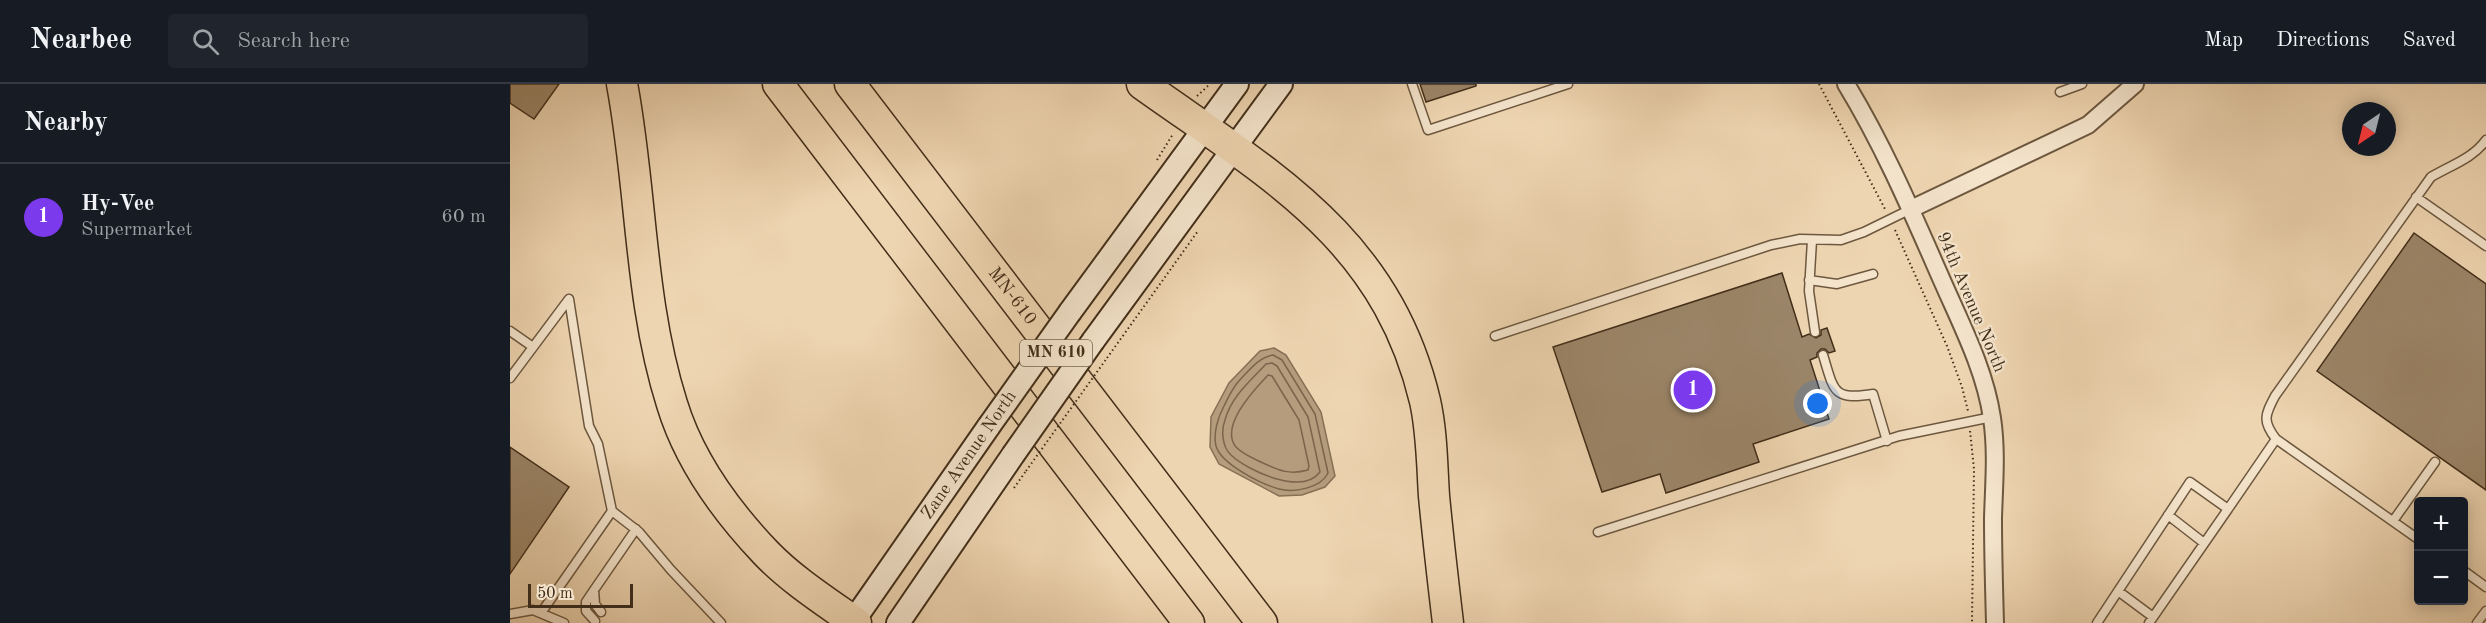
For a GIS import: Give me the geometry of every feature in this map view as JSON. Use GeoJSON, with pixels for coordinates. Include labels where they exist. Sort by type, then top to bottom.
{"type":"FeatureCollection","features":[{"type":"Feature","properties":{"kind":"highway"},"geometry":{"type":"LineString","coordinates":[[622,84],[654,326],[672,404],[680,425],[691,450],[713,488],[747,532],[782,567],[854,622]]}},
{"type":"Feature","properties":{"kind":"highway","name":"MN 610"},"geometry":{"type":"LineString","coordinates":[[777,84],[1189,623]]}},
{"type":"Feature","properties":{"kind":"highway","name":"MN-610"},"geometry":{"type":"LineString","coordinates":[[850,84],[1262,623]]}},
{"type":"Feature","properties":{"kind":"highway"},"geometry":{"type":"LineString","coordinates":[[1142,84],[1293,193],[1328,224],[1376,284],[1410,351],[1425,403],[1448,623]]}},
{"type":"Feature","properties":{"kind":"main road","name":"Zane Avenue North"},"geometry":{"type":"LineString","coordinates":[[854,622],[1070,312],[1237,84]]}},
{"type":"Feature","properties":{"kind":"main road","name":"Zane Avenue North"},"geometry":{"type":"LineString","coordinates":[[898,623],[1020,463],[1100,350],[1234,149],[1281,84]]}},
{"type":"Feature","properties":{"kind":"street","name":"94th Avenue North"},"geometry":{"type":"LineString","coordinates":[[1846,84],[1866,116],[1911,209],[1974,353],[1988,395],[1992,417],[1995,467],[1993,518],[1995,623]]}},
{"type":"Feature","properties":{"kind":"street"},"geometry":{"type":"LineString","coordinates":[[1911,209],[2088,125],[2135,84]]}},
{"type":"Feature","properties":{"kind":"lane"},"geometry":{"type":"LineString","coordinates":[[1412,84],[1428,130],[1545,88],[1568,84]]}},
{"type":"Feature","properties":{"kind":"lane"},"geometry":{"type":"LineString","coordinates":[[2060,92],[2082,84]]}},
{"type":"Feature","properties":{"kind":"lane"},"geometry":{"type":"LineString","coordinates":[[2414,536],[2276,439],[2266,427],[2266,413],[2275,396],[2431,177],[2467,159],[2479,150],[2486,140]]}},
{"type":"Feature","properties":{"kind":"lane"},"geometry":{"type":"LineString","coordinates":[[2416,197],[2486,246]]}},
{"type":"Feature","properties":{"kind":"lane"},"geometry":{"type":"LineString","coordinates":[[1495,336],[1771,245],[1800,239],[1841,240],[1911,209]]}},
{"type":"Feature","properties":{"kind":"lane"},"geometry":{"type":"LineString","coordinates":[[1812,240],[1809,280],[1810,310],[1815,332]]}},
{"type":"Feature","properties":{"kind":"lane"},"geometry":{"type":"LineString","coordinates":[[1809,280],[1837,284],[1874,274]]}},
{"type":"Feature","properties":{"kind":"lane"},"geometry":{"type":"LineString","coordinates":[[510,378],[568,299],[590,426],[598,444],[612,511],[636,530],[720,623]]}},
{"type":"Feature","properties":{"kind":"lane"},"geometry":{"type":"LineString","coordinates":[[510,331],[532,347]]}},
{"type":"Feature","properties":{"kind":"lane"},"geometry":{"type":"LineString","coordinates":[[1823,355],[1832,383],[1845,397],[1853,398],[1873,394],[1887,441]]}},
{"type":"Feature","properties":{"kind":"lane"},"geometry":{"type":"LineString","coordinates":[[1598,532],[1887,441],[1992,417]]}},
{"type":"Feature","properties":{"kind":"lane"},"geometry":{"type":"LineString","coordinates":[[2118,591],[2151,620],[2276,439]]}},
{"type":"Feature","properties":{"kind":"lane"},"geometry":{"type":"LineString","coordinates":[[2393,521],[2435,462]]}},
{"type":"Feature","properties":{"kind":"lane"},"geometry":{"type":"LineString","coordinates":[[2097,623],[2190,482],[2228,509]]}},
{"type":"Feature","properties":{"kind":"lane"},"geometry":{"type":"LineString","coordinates":[[541,613],[612,511]]}},
{"type":"Feature","properties":{"kind":"lane"},"geometry":{"type":"LineString","coordinates":[[2168,515],[2204,543]]}},
{"type":"Feature","properties":{"kind":"lane"},"geometry":{"type":"LineString","coordinates":[[595,621],[586,611],[586,602],[636,530]]}},
{"type":"Feature","properties":{"kind":"lane"},"geometry":{"type":"LineString","coordinates":[[2468,574],[2486,586]]}},
{"type":"Feature","properties":{"kind":"lane"},"geometry":{"type":"LineString","coordinates":[[594,590],[595,604],[601,612]]}},
{"type":"Feature","properties":{"kind":"lane"},"geometry":{"type":"LineString","coordinates":[[510,614],[533,610],[564,623]]}},
{"type":"Feature","properties":{"kind":"lane"},"geometry":{"type":"LineString","coordinates":[[2477,623],[2486,611]]}},
{"type":"Feature","properties":{"kind":"path"},"geometry":{"type":"LineString","coordinates":[[1819,84],[1880,197],[1947,346],[1962,387],[1974,469],[1972,623]]}},
{"type":"Feature","properties":{"kind":"path"},"geometry":{"type":"LineString","coordinates":[[1020,463],[1100,350],[1202,225]]}},
{"type":"Feature","properties":{"kind":"water"},"geometry":{"type":"Polygon","coordinates":[[[1274,348],[1286,355],[1321,412],[1335,476],[1325,487],[1302,495],[1279,496],[1219,464],[1210,447],[1211,417],[1229,383],[1260,351],[1274,348]]]}},
{"type":"Feature","properties":{"kind":"building"},"geometry":{"type":"Polygon","coordinates":[[[510,84],[559,84],[534,119],[510,103],[510,84]]]}},
{"type":"Feature","properties":{"kind":"building"},"geometry":{"type":"Polygon","coordinates":[[[1420,84],[1476,84],[1476,86],[1426,102],[1420,84]]]}},
{"type":"Feature","properties":{"kind":"building"},"geometry":{"type":"Polygon","coordinates":[[[2414,233],[2486,284],[2486,490],[2317,371],[2414,233]]]}},
{"type":"Feature","properties":{"kind":"building"},"geometry":{"type":"Polygon","coordinates":[[[1782,273],[1802,337],[1809,334],[1816,338],[1821,335],[1821,330],[1827,328],[1835,351],[1829,353],[1821,349],[1817,357],[1810,360],[1829,419],[1753,444],[1759,462],[1666,493],[1660,474],[1602,492],[1553,347],[1782,273]]]}},
{"type":"Feature","properties":{"kind":"building"},"geometry":{"type":"Polygon","coordinates":[[[510,447],[569,487],[510,574],[510,447]]]}},
{"type":"Feature","properties":{"kind":"place","name":"Hy-Vee"},"geometry":{"type":"Point","coordinates":[1693,390]}}]}
